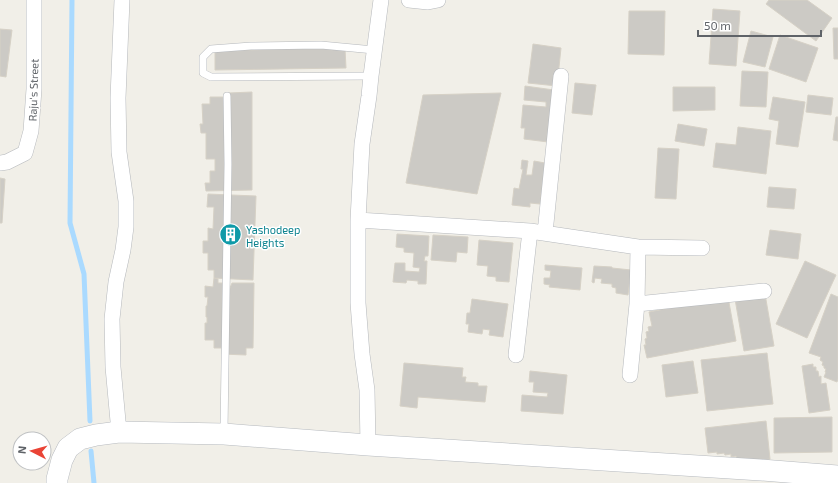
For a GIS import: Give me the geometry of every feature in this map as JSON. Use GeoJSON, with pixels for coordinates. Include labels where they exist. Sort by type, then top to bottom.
{"type":"FeatureCollection","features":[{"type":"Feature","properties":{"kind":"street","name":"Raju's Street"},"geometry":{"type":"LineString","coordinates":[[0,163],[7,162],[25,152],[31,130],[34,89],[34,0]]}},
{"type":"Feature","properties":{"kind":"street"},"geometry":{"type":"LineString","coordinates":[[119,432],[113,367],[112,319],[116,282],[124,250],[126,201],[119,152],[118,98],[122,0]]}},
{"type":"Feature","properties":{"kind":"street"},"geometry":{"type":"LineString","coordinates":[[368,445],[367,390],[362,354],[358,303],[358,220],[362,144],[381,0]]}},
{"type":"Feature","properties":{"kind":"street"},"geometry":{"type":"LineString","coordinates":[[409,0],[428,2],[438,0]]}},
{"type":"Feature","properties":{"kind":"street"},"geometry":{"type":"LineString","coordinates":[[516,355],[561,76]]}},
{"type":"Feature","properties":{"kind":"street"},"geometry":{"type":"LineString","coordinates":[[358,220],[537,232],[638,247],[702,248]]}},
{"type":"Feature","properties":{"kind":"street"},"geometry":{"type":"LineString","coordinates":[[630,375],[637,304],[638,247]]}},
{"type":"Feature","properties":{"kind":"street"},"geometry":{"type":"LineString","coordinates":[[637,304],[764,291]]}},
{"type":"Feature","properties":{"kind":"street"},"geometry":{"type":"LineString","coordinates":[[57,483],[62,460],[68,448],[80,439],[119,432],[224,434],[838,476]]}},
{"type":"Feature","properties":{"kind":"lane"},"geometry":{"type":"LineString","coordinates":[[370,76],[211,77],[203,73],[203,57],[211,48],[251,46],[321,45],[374,50]]}},
{"type":"Feature","properties":{"kind":"lane"},"geometry":{"type":"LineString","coordinates":[[224,434],[228,164],[227,96]]}},
{"type":"Feature","properties":{"kind":"building"},"geometry":{"type":"Polygon","coordinates":[[[769,0],[807,0],[832,18],[816,41],[766,4],[769,0]]]}},
{"type":"Feature","properties":{"kind":"building"},"geometry":{"type":"Polygon","coordinates":[[[713,9],[740,11],[736,66],[709,64],[713,9]]]}},
{"type":"Feature","properties":{"kind":"building"},"geometry":{"type":"Polygon","coordinates":[[[629,11],[665,11],[664,55],[628,54],[629,11]]]}},
{"type":"Feature","properties":{"kind":"building"},"geometry":{"type":"Polygon","coordinates":[[[833,28],[838,28],[838,59],[834,59],[833,28]]]}},
{"type":"Feature","properties":{"kind":"building"},"geometry":{"type":"Polygon","coordinates":[[[0,29],[12,30],[6,77],[0,76],[0,29]]]}},
{"type":"Feature","properties":{"kind":"building"},"geometry":{"type":"Polygon","coordinates":[[[751,31],[773,37],[765,67],[743,62],[751,31]]]}},
{"type":"Feature","properties":{"kind":"building"},"geometry":{"type":"Polygon","coordinates":[[[780,35],[818,48],[806,82],[769,69],[780,35]]]}},
{"type":"Feature","properties":{"kind":"building"},"geometry":{"type":"Polygon","coordinates":[[[533,44],[561,48],[557,86],[528,83],[533,44]]]}},
{"type":"Feature","properties":{"kind":"building"},"geometry":{"type":"Polygon","coordinates":[[[309,48],[345,49],[346,68],[215,70],[215,51],[309,48]]]}},
{"type":"Feature","properties":{"kind":"building"},"geometry":{"type":"Polygon","coordinates":[[[742,71],[768,72],[766,107],[740,106],[742,71]]]}},
{"type":"Feature","properties":{"kind":"building"},"geometry":{"type":"Polygon","coordinates":[[[575,83],[596,85],[592,115],[572,113],[575,83]]]}},
{"type":"Feature","properties":{"kind":"building"},"geometry":{"type":"Polygon","coordinates":[[[525,86],[554,90],[548,142],[524,139],[525,128],[521,128],[523,105],[546,107],[546,102],[524,100],[525,86]]]}},
{"type":"Feature","properties":{"kind":"building"},"geometry":{"type":"Polygon","coordinates":[[[673,87],[715,87],[715,110],[673,111],[673,87]]]}},
{"type":"Feature","properties":{"kind":"building"},"geometry":{"type":"Polygon","coordinates":[[[252,92],[252,190],[206,191],[205,183],[210,183],[210,171],[215,171],[215,159],[206,159],[206,133],[201,133],[200,124],[203,124],[202,104],[210,104],[210,97],[224,97],[229,105],[229,93],[252,92]]]}},
{"type":"Feature","properties":{"kind":"building"},"geometry":{"type":"Polygon","coordinates":[[[501,93],[477,194],[406,183],[423,95],[501,93]]]}},
{"type":"Feature","properties":{"kind":"building"},"geometry":{"type":"Polygon","coordinates":[[[808,95],[833,98],[831,115],[806,112],[808,95]]]}},
{"type":"Feature","properties":{"kind":"building"},"geometry":{"type":"Polygon","coordinates":[[[773,97],[805,102],[798,147],[776,144],[779,121],[769,119],[773,97]]]}},
{"type":"Feature","properties":{"kind":"building"},"geometry":{"type":"Polygon","coordinates":[[[836,117],[838,117],[838,141],[833,140],[836,117]]]}},
{"type":"Feature","properties":{"kind":"building"},"geometry":{"type":"Polygon","coordinates":[[[678,124],[707,129],[704,146],[675,141],[678,124]]]}},
{"type":"Feature","properties":{"kind":"building"},"geometry":{"type":"Polygon","coordinates":[[[738,127],[771,131],[766,174],[713,167],[716,143],[736,145],[738,127]]]}},
{"type":"Feature","properties":{"kind":"building"},"geometry":{"type":"Polygon","coordinates":[[[658,148],[679,149],[676,199],[655,198],[658,148]]]}},
{"type":"Feature","properties":{"kind":"building"},"geometry":{"type":"Polygon","coordinates":[[[522,160],[528,161],[526,175],[532,175],[534,161],[545,163],[540,204],[530,203],[530,207],[512,205],[514,188],[519,189],[523,169],[521,169],[522,160]]]}},
{"type":"Feature","properties":{"kind":"building"},"geometry":{"type":"Polygon","coordinates":[[[0,178],[5,179],[2,223],[0,223],[0,178]]]}},
{"type":"Feature","properties":{"kind":"building"},"geometry":{"type":"Polygon","coordinates":[[[769,187],[796,189],[794,209],[767,207],[769,187]]]}},
{"type":"Feature","properties":{"kind":"building","name":"Yashodeep Heights"},"geometry":{"type":"Polygon","coordinates":[[[208,194],[256,196],[253,280],[214,278],[214,270],[208,270],[208,253],[203,253],[203,241],[208,241],[208,228],[213,229],[214,207],[207,207],[208,194]]]}},
{"type":"Feature","properties":{"kind":"building"},"geometry":{"type":"Polygon","coordinates":[[[770,230],[801,234],[798,259],[766,255],[770,230]]]}},
{"type":"Feature","properties":{"kind":"building"},"geometry":{"type":"Polygon","coordinates":[[[397,234],[429,236],[428,256],[425,256],[424,261],[427,261],[426,284],[418,284],[418,281],[407,280],[406,283],[393,282],[395,263],[405,263],[405,271],[419,272],[420,268],[413,267],[414,253],[404,252],[404,248],[396,247],[397,234]]]}},
{"type":"Feature","properties":{"kind":"building"},"geometry":{"type":"Polygon","coordinates":[[[433,235],[468,237],[467,253],[457,252],[456,262],[431,260],[433,235]]]}},
{"type":"Feature","properties":{"kind":"building"},"geometry":{"type":"Polygon","coordinates":[[[479,240],[513,243],[509,282],[496,281],[496,277],[487,276],[488,266],[477,265],[479,240]]]}},
{"type":"Feature","properties":{"kind":"building"},"geometry":{"type":"Polygon","coordinates":[[[805,261],[836,275],[807,338],[776,324],[805,261]]]}},
{"type":"Feature","properties":{"kind":"building"},"geometry":{"type":"Polygon","coordinates":[[[545,265],[582,268],[580,290],[549,287],[550,285],[544,284],[544,278],[550,278],[551,271],[545,270],[545,265]]]}},
{"type":"Feature","properties":{"kind":"building"},"geometry":{"type":"Polygon","coordinates":[[[594,266],[631,270],[628,295],[616,293],[616,288],[612,287],[612,284],[601,283],[602,279],[595,278],[594,283],[592,282],[594,266]]]}},
{"type":"Feature","properties":{"kind":"building"},"geometry":{"type":"Polygon","coordinates":[[[214,278],[218,279],[218,283],[228,283],[228,295],[232,283],[254,283],[253,348],[246,348],[246,355],[222,354],[222,348],[214,348],[214,340],[205,340],[205,323],[207,323],[206,306],[208,297],[205,297],[205,286],[213,287],[214,278]]]}},
{"type":"Feature","properties":{"kind":"building"},"geometry":{"type":"Polygon","coordinates":[[[765,294],[774,346],[744,351],[735,299],[765,294]]]}},
{"type":"Feature","properties":{"kind":"building"},"geometry":{"type":"Polygon","coordinates":[[[831,294],[838,297],[837,382],[824,377],[826,369],[822,365],[823,362],[820,360],[821,357],[809,353],[831,294]]]}},
{"type":"Feature","properties":{"kind":"building"},"geometry":{"type":"Polygon","coordinates":[[[728,297],[736,341],[647,358],[644,345],[646,345],[646,332],[649,331],[648,327],[652,326],[649,312],[728,297]]]}},
{"type":"Feature","properties":{"kind":"building"},"geometry":{"type":"Polygon","coordinates":[[[472,299],[508,304],[503,337],[489,335],[490,330],[483,329],[482,334],[468,332],[469,324],[466,324],[467,313],[470,313],[472,299]]]}},
{"type":"Feature","properties":{"kind":"building"},"geometry":{"type":"Polygon","coordinates":[[[767,353],[773,404],[707,411],[701,360],[767,353]]]}},
{"type":"Feature","properties":{"kind":"building"},"geometry":{"type":"Polygon","coordinates":[[[693,361],[698,393],[666,397],[662,365],[693,361]]]}},
{"type":"Feature","properties":{"kind":"building"},"geometry":{"type":"Polygon","coordinates":[[[404,363],[463,368],[462,377],[466,377],[465,382],[478,383],[478,386],[487,386],[485,402],[418,397],[417,408],[400,406],[404,363]]]}},
{"type":"Feature","properties":{"kind":"building"},"geometry":{"type":"Polygon","coordinates":[[[813,364],[813,367],[816,367],[816,371],[818,371],[819,377],[821,376],[821,384],[826,383],[830,410],[809,413],[802,366],[813,364]]]}},
{"type":"Feature","properties":{"kind":"building"},"geometry":{"type":"Polygon","coordinates":[[[530,371],[567,375],[563,414],[521,411],[522,395],[547,397],[548,393],[533,392],[534,382],[529,382],[530,371]]]}},
{"type":"Feature","properties":{"kind":"building"},"geometry":{"type":"Polygon","coordinates":[[[832,417],[832,452],[774,453],[774,418],[832,417]]]}},
{"type":"Feature","properties":{"kind":"building"},"geometry":{"type":"Polygon","coordinates":[[[766,421],[770,459],[748,462],[742,460],[742,458],[737,459],[736,456],[731,457],[731,454],[717,454],[717,452],[708,453],[705,428],[766,421]]]}},
{"type":"Feature","properties":{"kind":"waterway"},"geometry":{"type":"LineString","coordinates":[[72,0],[70,223],[84,274],[90,421]]}},
{"type":"Feature","properties":{"kind":"waterway"},"geometry":{"type":"LineString","coordinates":[[91,451],[94,483]]}},
{"type":"Feature","properties":{"kind":"place","name":"Yashodeep Heights"},"geometry":{"type":"Point","coordinates":[231,235]}}]}
